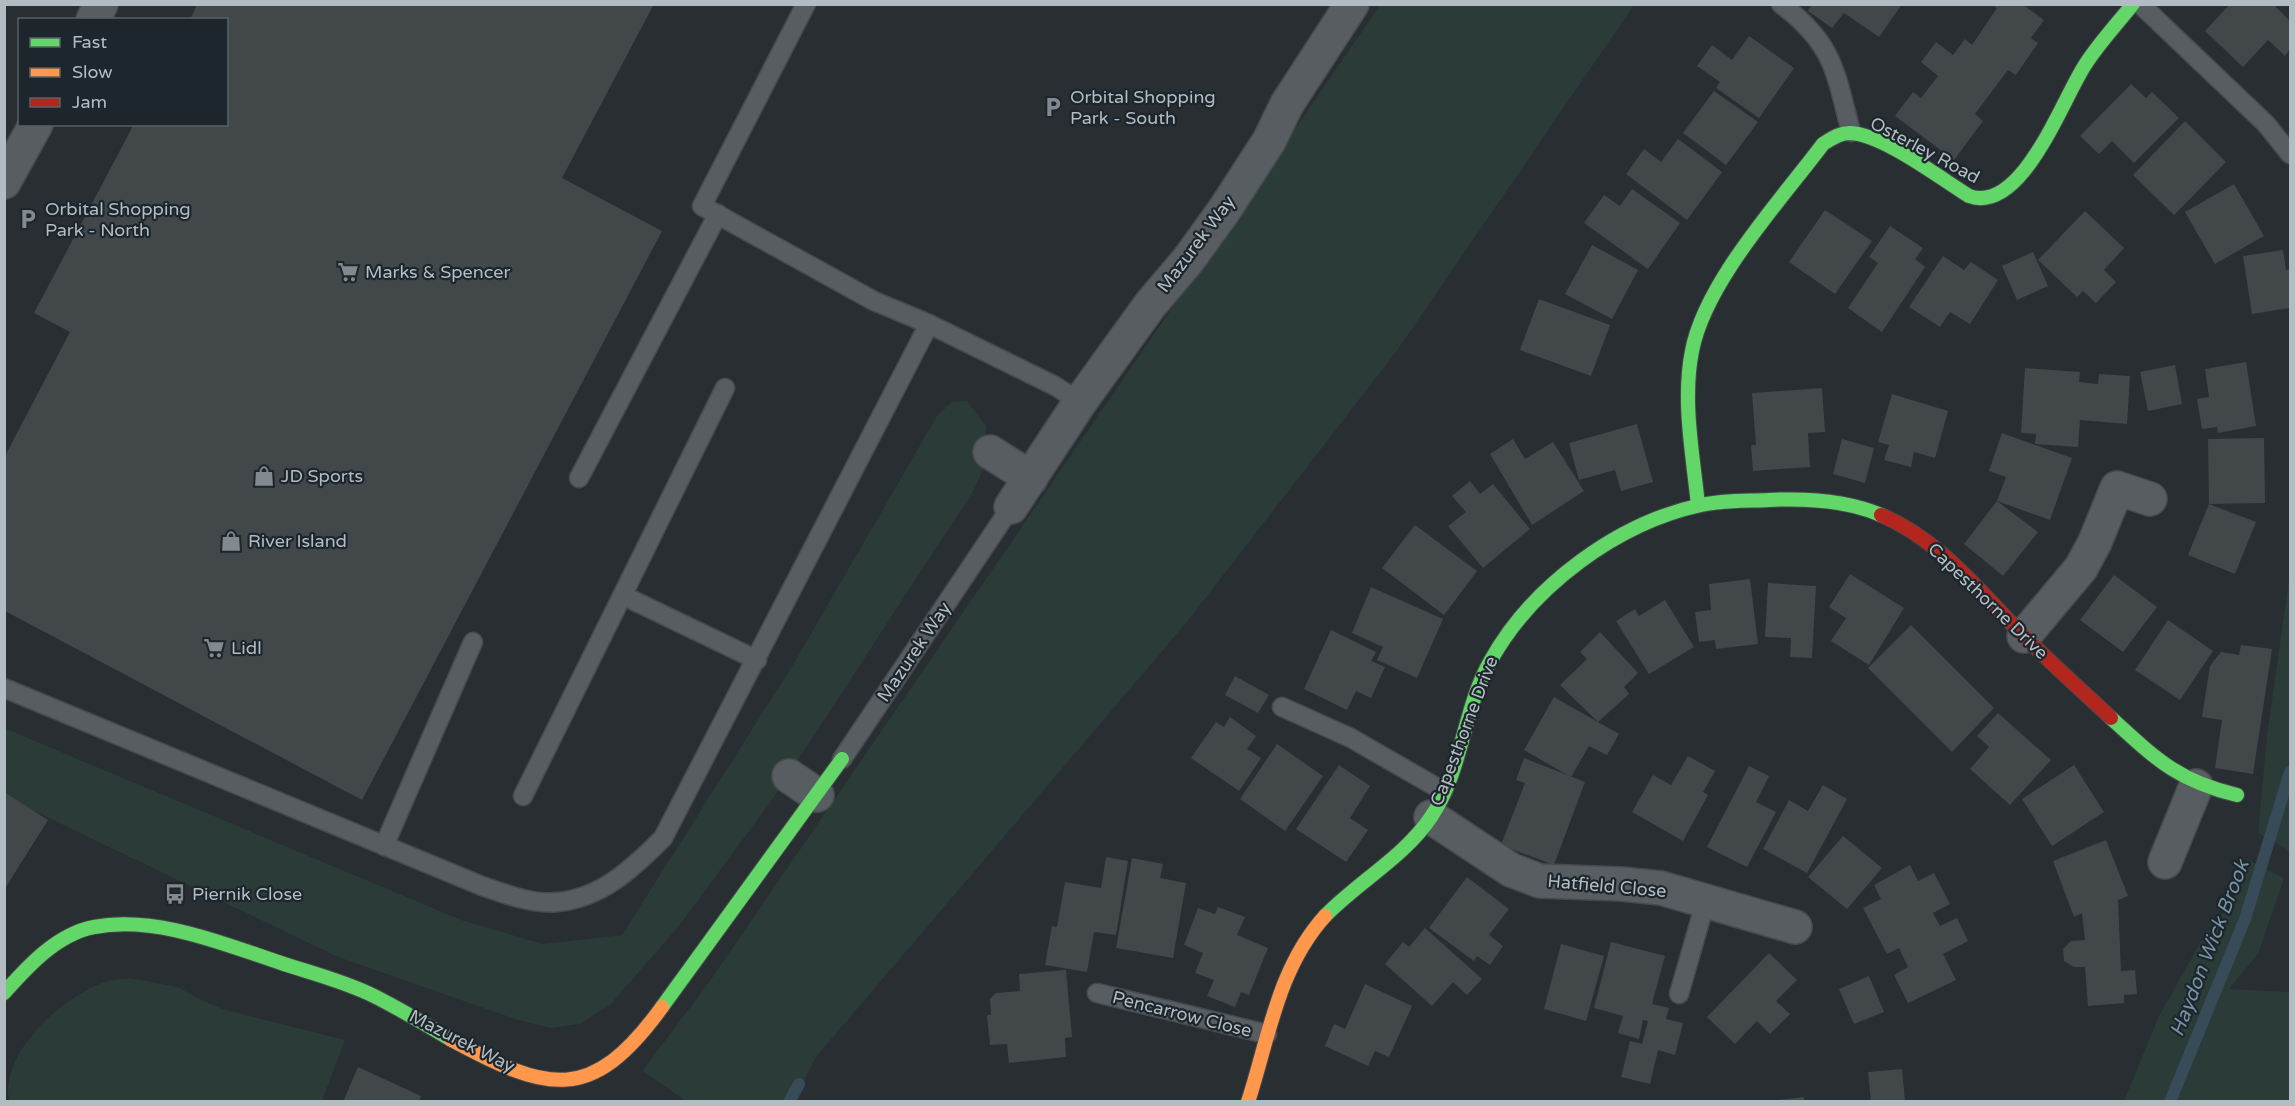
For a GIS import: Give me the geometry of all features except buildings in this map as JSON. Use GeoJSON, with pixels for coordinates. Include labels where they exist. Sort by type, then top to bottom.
{"type":"FeatureCollection","features":[{"type":"Feature","properties":{"kind":"street"},"geometry":{"type":"LineString","coordinates":[[94,18],[101,4]]}},
{"type":"Feature","properties":{"kind":"street","name":"Mazurek Way"},"geometry":{"type":"LineString","coordinates":[[1011,507],[1080,402],[1150,304],[1189,259],[1219,217],[1269,141],[1281,112],[1352,4]]}},
{"type":"Feature","properties":{"kind":"street","name":"Osterley Road"},"geometry":{"type":"LineString","coordinates":[[1698,505],[1689,384],[1692,348],[1701,319],[1719,287],[1823,144],[1840,134],[1851,132],[1887,146],[1969,196],[1983,200],[1997,196],[2010,187],[2025,168],[2053,125],[2085,64],[2133,4]]}},
{"type":"Feature","properties":{"kind":"street"},"geometry":{"type":"LineString","coordinates":[[4,182],[35,126]]}},
{"type":"Feature","properties":{"kind":"street"},"geometry":{"type":"LineString","coordinates":[[990,452],[1031,478]]}},
{"type":"Feature","properties":{"kind":"street"},"geometry":{"type":"LineString","coordinates":[[2024,636],[2061,594],[2080,568],[2095,542],[2117,488],[2151,499]]}},
{"type":"Feature","properties":{"kind":"street","name":"Capesthorne Drive"},"geometry":{"type":"LineString","coordinates":[[1248,1101],[1290,965],[1314,928],[1362,881],[1398,852],[1437,804],[1482,675],[1499,645],[1521,615],[1543,592],[1593,553],[1623,536],[1698,505],[1780,498],[1821,498],[1846,502],[1889,518],[1943,552],[2024,636],[2156,760],[2174,774],[2196,786],[2237,795]]}},
{"type":"Feature","properties":{"kind":"street","name":"Mazurek Way"},"geometry":{"type":"LineString","coordinates":[[4,993],[43,953],[77,933],[96,927],[158,929],[261,957],[369,993],[488,1057],[519,1070],[563,1080],[589,1077],[618,1060],[642,1035],[842,759]]}},
{"type":"Feature","properties":{"kind":"street"},"geometry":{"type":"LineString","coordinates":[[789,776],[817,795]]}},
{"type":"Feature","properties":{"kind":"street"},"geometry":{"type":"LineString","coordinates":[[2165,862],[2196,786]]}},
{"type":"Feature","properties":{"kind":"street","name":"Hatfield Close"},"geometry":{"type":"LineString","coordinates":[[1437,804],[1511,870],[1540,881],[1661,888],[1795,927]]}},
{"type":"Feature","properties":{"kind":"lane"},"geometry":{"type":"LineString","coordinates":[[806,4],[702,206],[874,301],[929,324],[1055,386],[1080,402]]}},
{"type":"Feature","properties":{"kind":"lane"},"geometry":{"type":"LineString","coordinates":[[1781,4],[1803,21],[1825,48],[1840,90],[1851,132]]}},
{"type":"Feature","properties":{"kind":"lane"},"geometry":{"type":"LineString","coordinates":[[2140,4],[2266,124],[2290,154]]}},
{"type":"Feature","properties":{"kind":"lane"},"geometry":{"type":"LineString","coordinates":[[579,478],[718,214]]}},
{"type":"Feature","properties":{"kind":"lane"},"geometry":{"type":"LineString","coordinates":[[4,688],[482,886],[522,899],[559,902],[601,889],[632,870],[663,838],[929,324]]}},
{"type":"Feature","properties":{"kind":"lane"},"geometry":{"type":"LineString","coordinates":[[523,796],[725,388]]}},
{"type":"Feature","properties":{"kind":"lane","name":"Mazurek Way"},"geometry":{"type":"LineString","coordinates":[[842,759],[1011,507]]}},
{"type":"Feature","properties":{"kind":"lane"},"geometry":{"type":"LineString","coordinates":[[624,596],[757,660]]}},
{"type":"Feature","properties":{"kind":"lane"},"geometry":{"type":"LineString","coordinates":[[384,846],[473,642]]}},
{"type":"Feature","properties":{"kind":"lane"},"geometry":{"type":"LineString","coordinates":[[1282,707],[1351,738],[1437,804]]}},
{"type":"Feature","properties":{"kind":"lane"},"geometry":{"type":"LineString","coordinates":[[1679,994],[1706,900]]}},
{"type":"Feature","properties":{"kind":"lane","name":"Pencarrow Close"},"geometry":{"type":"LineString","coordinates":[[1097,993],[1268,1034]]}},
{"type":"Feature","properties":{"kind":"shaded area"},"geometry":{"type":"Polygon","coordinates":[[[1380,5],[1634,5],[1396,352],[1187,622],[816,1057],[793,1101],[686,1101],[642,1071],[707,985],[1380,5]]]}},
{"type":"Feature","properties":{"kind":"shaded area"},"geometry":{"type":"Polygon","coordinates":[[[967,401],[986,426],[984,468],[972,493],[772,800],[679,926],[610,1005],[580,1024],[550,1028],[518,1020],[338,957],[5,797],[4,728],[461,920],[543,944],[622,935],[794,663],[937,416],[952,402],[967,401]]]}},
{"type":"Feature","properties":{"kind":"shaded area"},"geometry":{"type":"Polygon","coordinates":[[[2290,573],[2290,849],[2288,850],[2258,833],[2267,735],[2290,573]]]}},
{"type":"Feature","properties":{"kind":"shaded area"},"geometry":{"type":"Polygon","coordinates":[[[2248,860],[2284,878],[2258,954],[2229,989],[2290,992],[2290,1101],[2124,1101],[2159,1016],[2199,945],[2234,897],[2248,860]]]}},
{"type":"Feature","properties":{"kind":"shaded area"},"geometry":{"type":"Polygon","coordinates":[[[130,978],[178,987],[223,1009],[345,1040],[322,1101],[9,1101],[9,1083],[14,1065],[23,1047],[36,1030],[68,1001],[86,991],[105,982],[130,978]]]}},
{"type":"Feature","properties":{"kind":"waterway","name":"Haydon Wick Brook"},"geometry":{"type":"LineString","coordinates":[[2170,1102],[2245,919],[2290,772]]}},
{"type":"Feature","properties":{"kind":"waterway"},"geometry":{"type":"LineString","coordinates":[[789,1102],[799,1084]]}},
{"type":"Feature","properties":{"kind":"traffic: fast"},"geometry":{"type":"LineString","coordinates":[[1698,505],[1689,428],[1688,389],[1692,351],[1700,325],[1712,297],[1728,270],[1823,144],[1842,134],[1862,135],[1893,148],[1969,196],[1988,197],[2006,188],[2023,172],[2052,127],[2085,65],[2133,4]]}},
{"type":"Feature","properties":{"kind":"traffic: fast"},"geometry":{"type":"LineString","coordinates":[[1325,916],[1408,844],[1431,817],[1450,779],[1474,698],[1491,660],[1530,607],[1581,561],[1609,542],[1639,526],[1709,503],[1783,499],[1812,500],[1854,506],[1881,515]]}},
{"type":"Feature","properties":{"kind":"traffic: fast"},"geometry":{"type":"LineString","coordinates":[[2111,718],[2154,756],[2182,775],[2198,783],[2237,795]]}},
{"type":"Feature","properties":{"kind":"traffic: fast"},"geometry":{"type":"LineString","coordinates":[[662,1007],[842,759]]}},
{"type":"Feature","properties":{"kind":"traffic: fast"},"geometry":{"type":"LineString","coordinates":[[4,993],[44,952],[68,936],[94,927],[118,924],[142,925],[191,934],[341,982],[384,1001],[450,1039]]}},
{"type":"Feature","properties":{"kind":"traffic: slow"},"geometry":{"type":"LineString","coordinates":[[1248,1102],[1269,1028],[1286,981],[1309,936],[1325,916]]}},
{"type":"Feature","properties":{"kind":"traffic: slow"},"geometry":{"type":"LineString","coordinates":[[450,1039],[514,1070],[541,1078],[566,1080],[590,1074],[613,1061],[637,1039],[662,1007]]}},
{"type":"Feature","properties":{"kind":"traffic: jam"},"geometry":{"type":"LineString","coordinates":[[1881,515],[1920,537],[1953,564],[2038,650],[2111,718]]}},
{"type":"Feature","properties":{"kind":"place","name":"Orbital Shopping Park - South"},"geometry":{"type":"Point","coordinates":[1053,107]}},
{"type":"Feature","properties":{"kind":"place","name":"Orbital Shopping Park - North"},"geometry":{"type":"Point","coordinates":[28,219]}},
{"type":"Feature","properties":{"kind":"place","name":"Marks & Spencer"},"geometry":{"type":"Point","coordinates":[348,272]}},
{"type":"Feature","properties":{"kind":"place","name":"JD Sports"},"geometry":{"type":"Point","coordinates":[264,476]}},
{"type":"Feature","properties":{"kind":"place","name":"River Island"},"geometry":{"type":"Point","coordinates":[231,541]}},
{"type":"Feature","properties":{"kind":"place","name":"Lidl"},"geometry":{"type":"Point","coordinates":[214,648]}},
{"type":"Feature","properties":{"kind":"place","name":"Piernik Close"},"geometry":{"type":"Point","coordinates":[175,894]}}]}
